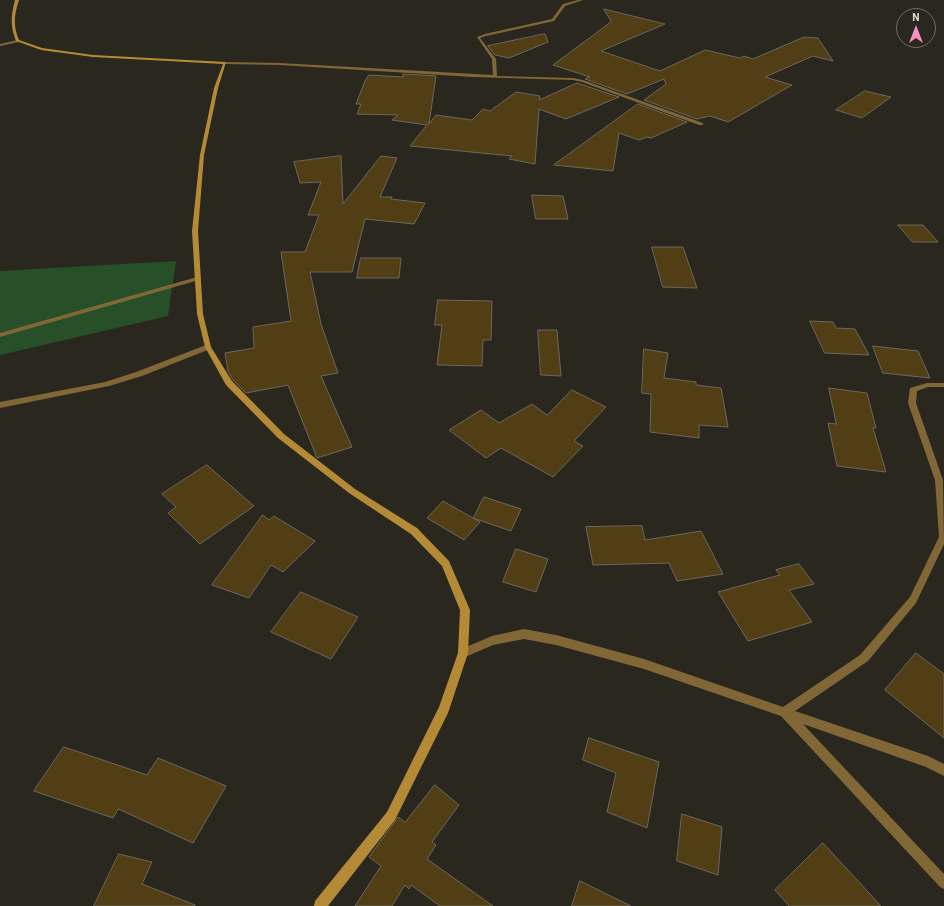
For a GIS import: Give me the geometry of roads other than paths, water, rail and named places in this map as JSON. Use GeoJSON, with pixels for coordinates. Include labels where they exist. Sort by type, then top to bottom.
{"type":"FeatureCollection","features":[{"type":"Feature","properties":{"kind":"street"},"geometry":{"type":"LineString","coordinates":[[18,0],[12,25],[18,41]]}},
{"type":"Feature","properties":{"kind":"street"},"geometry":{"type":"LineString","coordinates":[[495,76],[494,58],[478,38],[485,35],[553,20],[564,5],[581,0]]}},
{"type":"Feature","properties":{"kind":"street"},"geometry":{"type":"LineString","coordinates":[[0,45],[18,41],[40,49],[93,56],[225,63],[280,64],[583,81],[701,124]]}},
{"type":"Feature","properties":{"kind":"street"},"geometry":{"type":"LineString","coordinates":[[225,63],[216,88],[202,155],[195,230],[200,314],[208,347],[229,382],[281,436],[352,491],[414,531],[446,564],[464,610],[463,653],[444,709],[391,816],[320,906]]}},
{"type":"Feature","properties":{"kind":"street"},"geometry":{"type":"LineString","coordinates":[[0,335],[198,279]]}},
{"type":"Feature","properties":{"kind":"street"},"geometry":{"type":"LineString","coordinates":[[0,405],[106,384],[140,374],[208,347]]}},
{"type":"Feature","properties":{"kind":"street"},"geometry":{"type":"LineString","coordinates":[[784,712],[864,658],[913,600],[943,537],[942,481],[912,403],[912,390],[927,385],[944,385]]}},
{"type":"Feature","properties":{"kind":"street"},"geometry":{"type":"LineString","coordinates":[[463,653],[492,641],[524,634],[550,639],[644,664],[928,762],[944,770]]}},
{"type":"Feature","properties":{"kind":"street"},"geometry":{"type":"LineString","coordinates":[[784,712],[944,883]]}}]}
